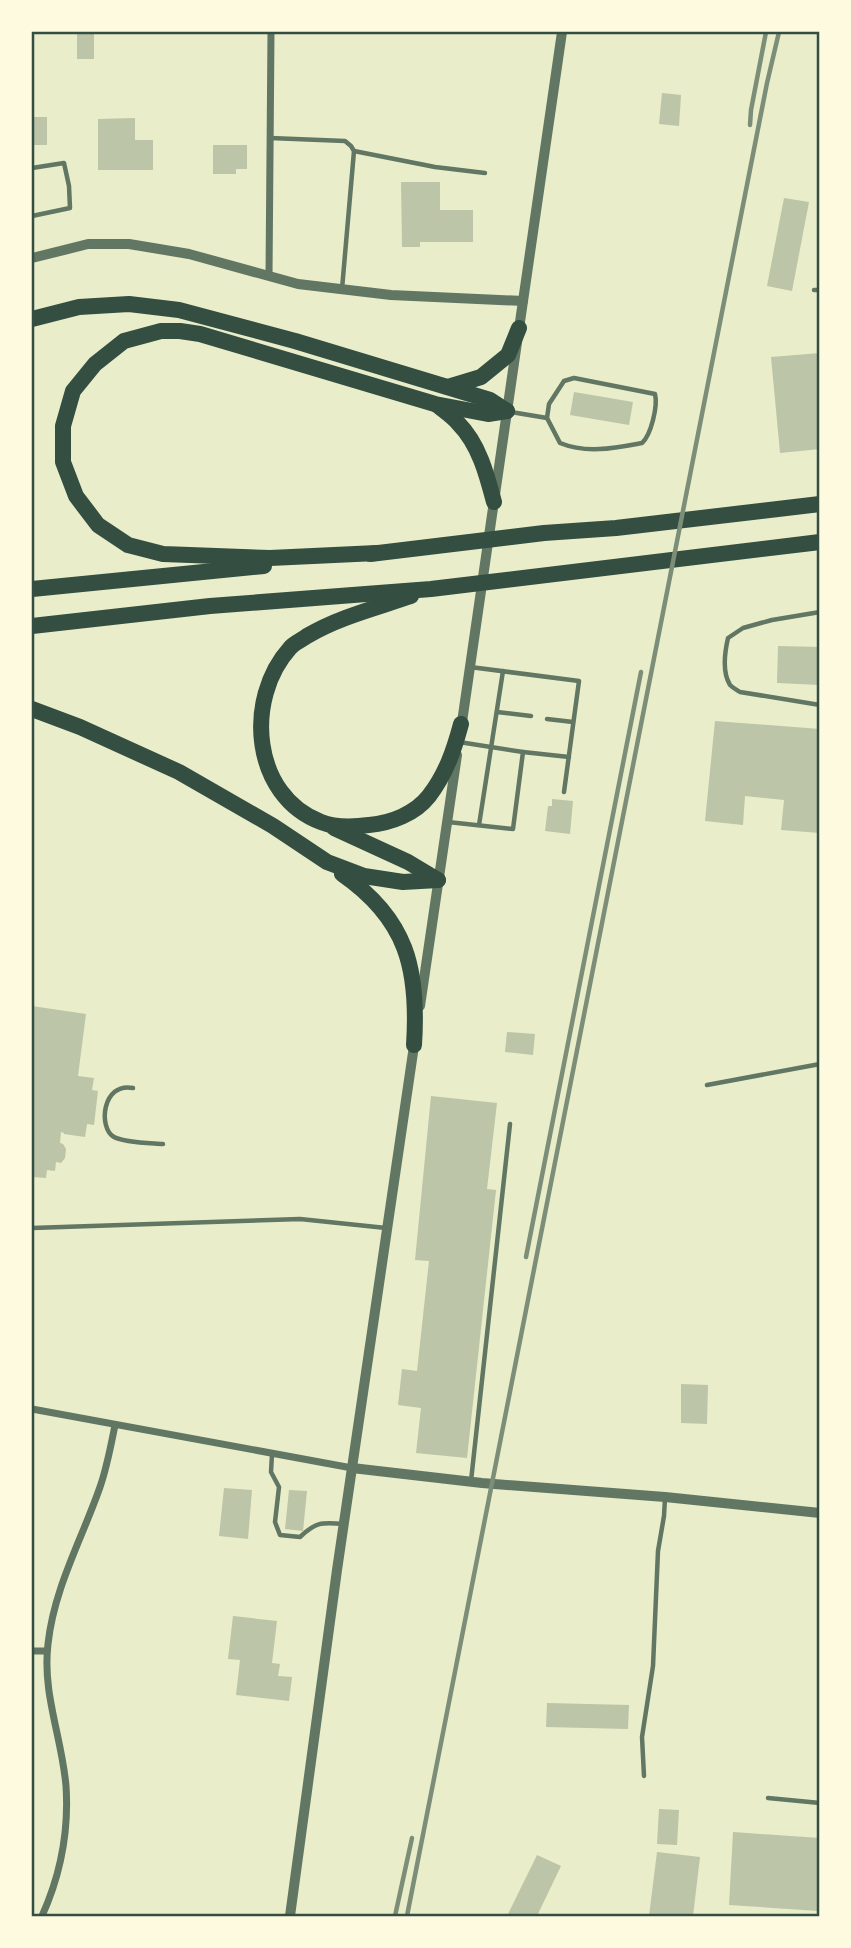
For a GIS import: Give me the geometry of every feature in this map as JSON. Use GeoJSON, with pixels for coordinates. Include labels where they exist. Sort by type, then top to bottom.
{"type":"FeatureCollection","features":[{"type":"Feature","properties":{"kind":"highway"},"geometry":{"type":"LineString","coordinates":[[32,319],[79,307],[130,304],[179,310],[309,345],[448,387],[490,400],[507,411]]}},
{"type":"Feature","properties":{"kind":"highway"},"geometry":{"type":"LineString","coordinates":[[448,387],[481,377],[490,370],[508,355],[519,328]]}},
{"type":"Feature","properties":{"kind":"highway"},"geometry":{"type":"LineString","coordinates":[[377,553],[257,558],[163,554],[128,545],[98,525],[76,496],[63,462],[63,426],[74,391],[95,364],[124,341],[161,331],[180,331],[200,334],[435,404],[488,414],[507,411]]}},
{"type":"Feature","properties":{"kind":"highway"},"geometry":{"type":"LineString","coordinates":[[435,404],[458,422],[471,438],[486,471],[494,502]]}},
{"type":"Feature","properties":{"kind":"highway"},"geometry":{"type":"LineString","coordinates":[[32,589],[820,504]]}},
{"type":"Feature","properties":{"kind":"highway"},"geometry":{"type":"LineString","coordinates":[[32,626],[209,606],[431,589],[820,542]]}},
{"type":"Feature","properties":{"kind":"highway"},"geometry":{"type":"LineString","coordinates":[[431,589],[324,626],[291,646],[269,678],[260,716],[264,754],[274,784],[295,808],[408,862],[438,880]]}},
{"type":"Feature","properties":{"kind":"highway"},"geometry":{"type":"LineString","coordinates":[[32,709],[80,727],[179,772],[273,827],[363,888],[392,921],[410,961],[416,1013],[414,1045]]}},
{"type":"Feature","properties":{"kind":"highway"},"geometry":{"type":"LineString","coordinates":[[322,823],[342,826],[384,824],[408,814],[428,798],[450,763],[461,724]]}},
{"type":"Feature","properties":{"kind":"highway"},"geometry":{"type":"LineString","coordinates":[[327,862],[364,876],[403,882],[438,880]]}},
{"type":"Feature","properties":{"kind":"street"},"geometry":{"type":"LineString","coordinates":[[269,276],[271,32]]}},
{"type":"Feature","properties":{"kind":"street"},"geometry":{"type":"LineString","coordinates":[[290,1916],[352,1468],[562,32]]}},
{"type":"Feature","properties":{"kind":"street"},"geometry":{"type":"LineString","coordinates":[[32,258],[89,244],[129,244],[189,254],[298,284],[391,295],[523,301]]}},
{"type":"Feature","properties":{"kind":"street"},"geometry":{"type":"LineString","coordinates":[[32,1409],[352,1468],[471,1482],[665,1497],[820,1513]]}},
{"type":"Feature","properties":{"kind":"street"},"geometry":{"type":"LineString","coordinates":[[42,1916],[53,1892],[65,1840],[66,1786],[47,1688],[47,1651],[57,1595],[101,1485],[115,1425]]}},
{"type":"Feature","properties":{"kind":"street"},"geometry":{"type":"LineString","coordinates":[[32,1651],[47,1651]]}},
{"type":"Feature","properties":{"kind":"lane"},"geometry":{"type":"LineString","coordinates":[[270,138],[345,141],[354,151],[342,289]]}},
{"type":"Feature","properties":{"kind":"lane"},"geometry":{"type":"LineString","coordinates":[[354,151],[435,167],[485,173]]}},
{"type":"Feature","properties":{"kind":"lane"},"geometry":{"type":"LineString","coordinates":[[32,168],[64,163],[70,208],[32,216]]}},
{"type":"Feature","properties":{"kind":"lane"},"geometry":{"type":"LineString","coordinates":[[574,378],[655,394],[657,397],[648,436],[642,443],[602,449],[569,447],[561,443],[547,418],[549,404],[564,381],[574,378]]}},
{"type":"Feature","properties":{"kind":"lane"},"geometry":{"type":"LineString","coordinates":[[507,411],[547,418]]}},
{"type":"Feature","properties":{"kind":"lane"},"geometry":{"type":"LineString","coordinates":[[820,612],[743,628],[728,638],[725,652],[730,685],[740,692],[820,705]]}},
{"type":"Feature","properties":{"kind":"lane"},"geometry":{"type":"LineString","coordinates":[[470,667],[579,681],[564,792]]}},
{"type":"Feature","properties":{"kind":"lane"},"geometry":{"type":"LineString","coordinates":[[479,825],[503,671]]}},
{"type":"Feature","properties":{"kind":"lane"},"geometry":{"type":"LineString","coordinates":[[497,712],[531,716]]}},
{"type":"Feature","properties":{"kind":"lane"},"geometry":{"type":"LineString","coordinates":[[547,719],[573,722]]}},
{"type":"Feature","properties":{"kind":"lane"},"geometry":{"type":"LineString","coordinates":[[459,742],[569,757]]}},
{"type":"Feature","properties":{"kind":"lane"},"geometry":{"type":"LineString","coordinates":[[447,822],[513,829],[523,752]]}},
{"type":"Feature","properties":{"kind":"lane"},"geometry":{"type":"LineString","coordinates":[[707,1085],[820,1064]]}},
{"type":"Feature","properties":{"kind":"lane"},"geometry":{"type":"LineString","coordinates":[[133,1088],[121,1087],[109,1097],[105,1119],[107,1130],[116,1138],[163,1144]]}},
{"type":"Feature","properties":{"kind":"lane"},"geometry":{"type":"LineString","coordinates":[[471,1482],[510,1124]]}},
{"type":"Feature","properties":{"kind":"lane"},"geometry":{"type":"LineString","coordinates":[[32,1228],[300,1219],[387,1228]]}},
{"type":"Feature","properties":{"kind":"lane"},"geometry":{"type":"LineString","coordinates":[[272,1454],[271,1472],[279,1487],[275,1522],[280,1535],[300,1537],[312,1526],[322,1522],[344,1524]]}},
{"type":"Feature","properties":{"kind":"lane"},"geometry":{"type":"LineString","coordinates":[[644,1776],[642,1737],[653,1666],[658,1551],[665,1497]]}},
{"type":"Feature","properties":{"kind":"lane"},"geometry":{"type":"LineString","coordinates":[[768,1798],[820,1803]]}},
{"type":"Feature","properties":{"kind":"building"},"geometry":{"type":"Polygon","coordinates":[[[77,32],[94,32],[94,59],[77,59],[77,32]]]}},
{"type":"Feature","properties":{"kind":"building"},"geometry":{"type":"Polygon","coordinates":[[[662,93],[681,95],[679,126],[659,124],[662,93]]]}},
{"type":"Feature","properties":{"kind":"building"},"geometry":{"type":"Polygon","coordinates":[[[32,117],[47,117],[47,145],[32,145],[32,117]]]}},
{"type":"Feature","properties":{"kind":"building"},"geometry":{"type":"Polygon","coordinates":[[[135,118],[135,140],[153,140],[153,170],[98,170],[98,119],[135,118]]]}},
{"type":"Feature","properties":{"kind":"building"},"geometry":{"type":"Polygon","coordinates":[[[213,145],[247,145],[247,169],[236,169],[236,174],[213,174],[213,145]]]}},
{"type":"Feature","properties":{"kind":"building"},"geometry":{"type":"Polygon","coordinates":[[[401,182],[440,182],[440,210],[473,210],[473,242],[420,242],[420,247],[402,247],[401,182]]]}},
{"type":"Feature","properties":{"kind":"building"},"geometry":{"type":"Polygon","coordinates":[[[784,198],[809,202],[792,291],[767,286],[784,198]]]}},
{"type":"Feature","properties":{"kind":"building"},"geometry":{"type":"Polygon","coordinates":[[[820,353],[820,449],[780,453],[771,357],[820,353]]]}},
{"type":"Feature","properties":{"kind":"building"},"geometry":{"type":"Polygon","coordinates":[[[574,392],[633,402],[629,425],[570,415],[574,392]]]}},
{"type":"Feature","properties":{"kind":"building"},"geometry":{"type":"Polygon","coordinates":[[[778,646],[820,647],[820,685],[777,683],[778,646]]]}},
{"type":"Feature","properties":{"kind":"building"},"geometry":{"type":"Polygon","coordinates":[[[715,721],[820,729],[820,833],[781,830],[784,800],[745,796],[743,825],[705,821],[715,721]]]}},
{"type":"Feature","properties":{"kind":"building"},"geometry":{"type":"Polygon","coordinates":[[[552,799],[573,801],[570,834],[545,831],[548,806],[552,806],[552,799]]]}},
{"type":"Feature","properties":{"kind":"building"},"geometry":{"type":"Polygon","coordinates":[[[32,1006],[86,1014],[78,1076],[94,1078],[92,1090],[98,1091],[94,1125],[87,1124],[85,1137],[61,1132],[60,1143],[66,1149],[65,1158],[61,1163],[56,1162],[55,1171],[47,1170],[46,1178],[32,1177],[32,1006]]]}},
{"type":"Feature","properties":{"kind":"building"},"geometry":{"type":"Polygon","coordinates":[[[507,1032],[535,1034],[533,1055],[505,1052],[507,1032]]]}},
{"type":"Feature","properties":{"kind":"building"},"geometry":{"type":"Polygon","coordinates":[[[431,1096],[497,1103],[487,1189],[496,1190],[467,1458],[416,1453],[421,1408],[398,1405],[402,1369],[417,1371],[429,1261],[415,1260],[431,1096]]]}},
{"type":"Feature","properties":{"kind":"building"},"geometry":{"type":"Polygon","coordinates":[[[681,1384],[708,1385],[707,1424],[681,1423],[681,1384]]]}},
{"type":"Feature","properties":{"kind":"building"},"geometry":{"type":"Polygon","coordinates":[[[224,1488],[252,1490],[248,1539],[219,1536],[224,1488]]]}},
{"type":"Feature","properties":{"kind":"building"},"geometry":{"type":"Polygon","coordinates":[[[289,1490],[307,1491],[303,1531],[285,1529],[289,1490]]]}},
{"type":"Feature","properties":{"kind":"building"},"geometry":{"type":"Polygon","coordinates":[[[233,1616],[277,1621],[272,1663],[280,1664],[278,1676],[292,1677],[289,1701],[236,1695],[240,1660],[228,1659],[233,1616]]]}},
{"type":"Feature","properties":{"kind":"building"},"geometry":{"type":"Polygon","coordinates":[[[547,1703],[629,1705],[628,1729],[546,1727],[547,1703]]]}},
{"type":"Feature","properties":{"kind":"building"},"geometry":{"type":"Polygon","coordinates":[[[659,1809],[679,1810],[677,1845],[657,1844],[659,1809]]]}},
{"type":"Feature","properties":{"kind":"building"},"geometry":{"type":"Polygon","coordinates":[[[733,1832],[820,1838],[818,1911],[729,1905],[733,1832]]]}},
{"type":"Feature","properties":{"kind":"building"},"geometry":{"type":"Polygon","coordinates":[[[657,1852],[700,1857],[693,1916],[649,1916],[657,1852]]]}},
{"type":"Feature","properties":{"kind":"building"},"geometry":{"type":"Polygon","coordinates":[[[537,1855],[561,1866],[537,1916],[507,1916],[537,1855]]]}},
{"type":"Feature","properties":{"kind":"railway"},"geometry":{"type":"LineString","coordinates":[[750,125],[766,32]]}},
{"type":"Feature","properties":{"kind":"railway"},"geometry":{"type":"LineString","coordinates":[[407,1916],[779,32]]}},
{"type":"Feature","properties":{"kind":"railway"},"geometry":{"type":"LineString","coordinates":[[526,1257],[641,672]]}},
{"type":"Feature","properties":{"kind":"railway"},"geometry":{"type":"LineString","coordinates":[[395,1916],[412,1838]]}}]}
